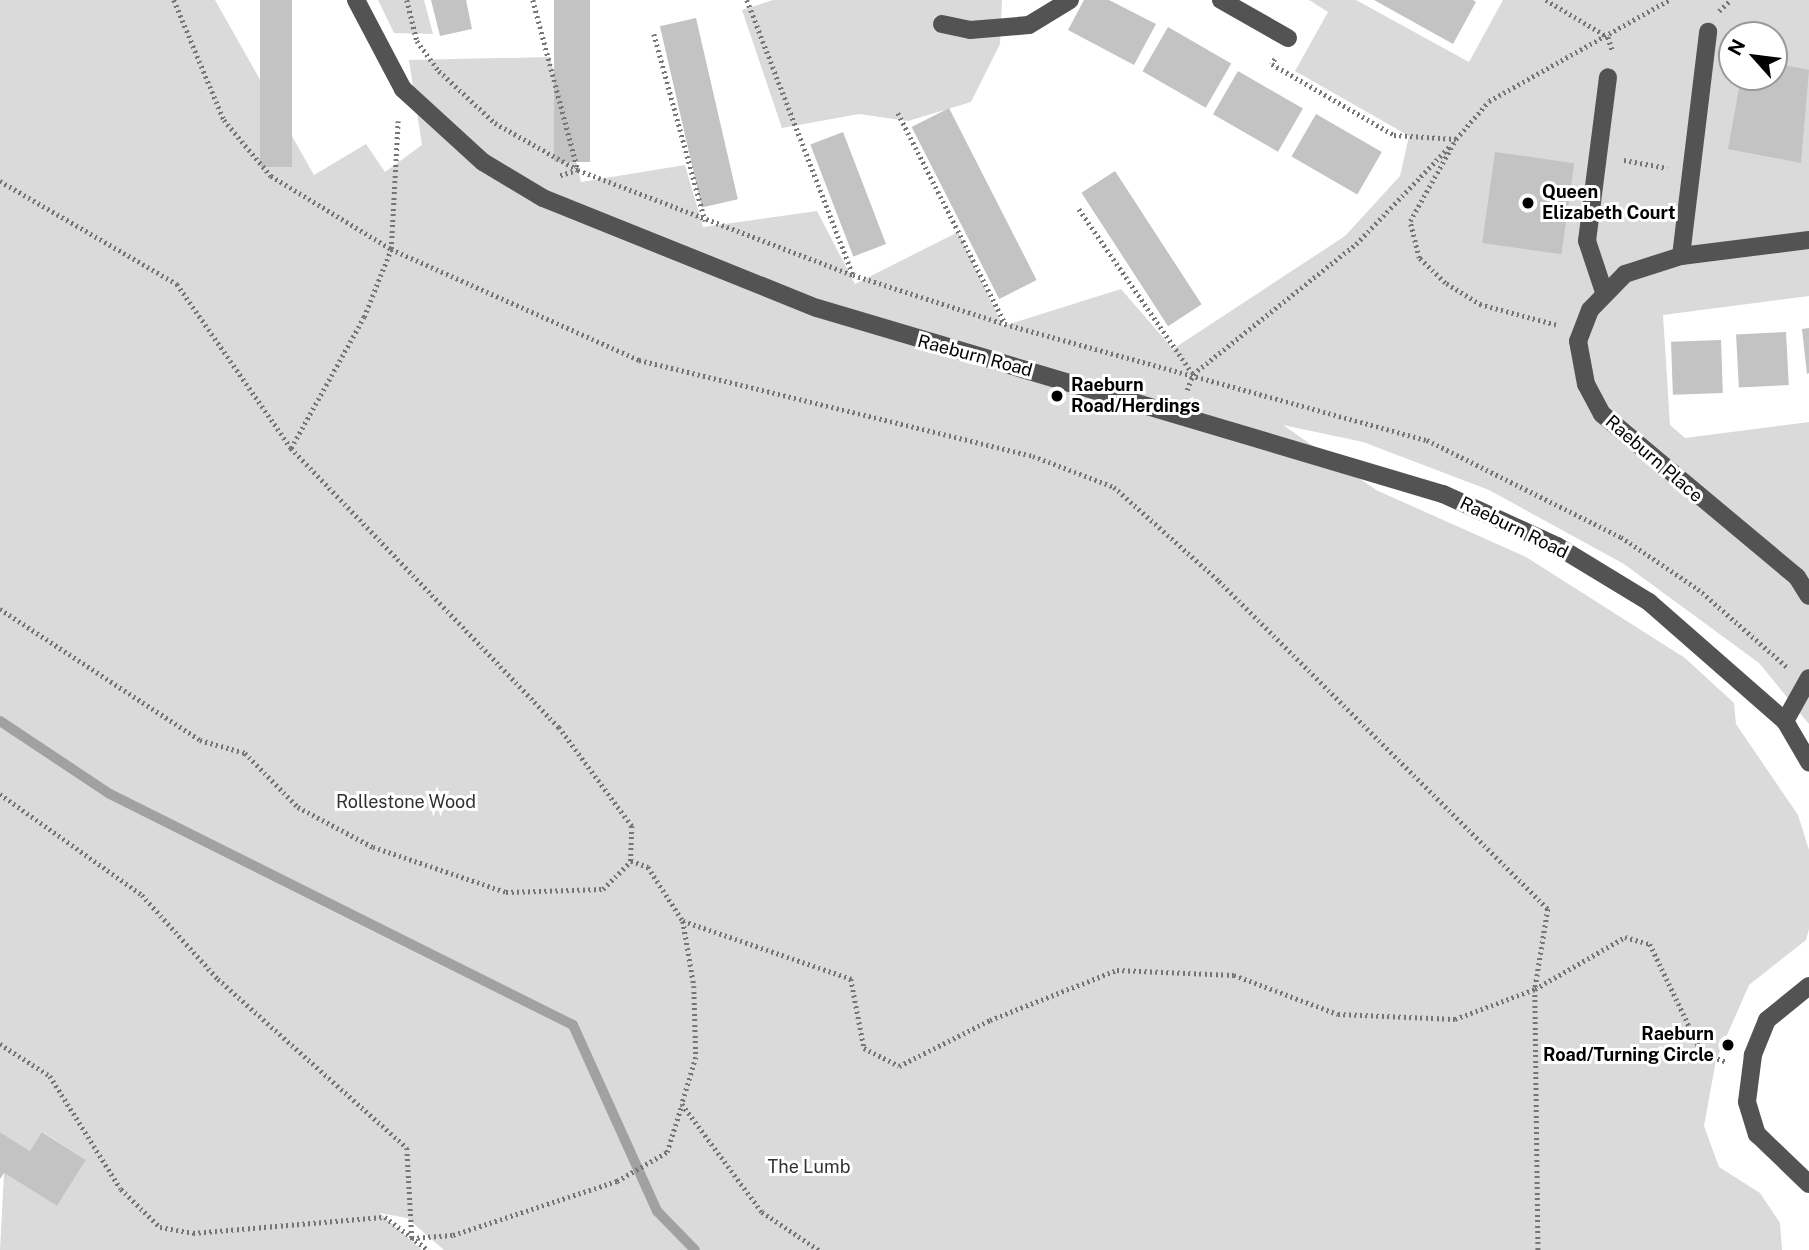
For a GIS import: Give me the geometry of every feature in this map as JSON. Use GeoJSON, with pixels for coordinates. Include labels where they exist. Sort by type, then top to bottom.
{"type":"FeatureCollection","features":[{"type":"Feature","properties":{"kind":"street","name":"Raeburn Road"},"geometry":{"type":"LineString","coordinates":[[356,0],[403,89],[440,128],[525,187],[817,309],[944,350],[1178,410],[1443,494],[1556,546],[1649,602],[1785,721],[1809,762]]}},
{"type":"Feature","properties":{"kind":"street"},"geometry":{"type":"LineString","coordinates":[[943,24],[970,30],[1029,26],[1070,0]]}},
{"type":"Feature","properties":{"kind":"street"},"geometry":{"type":"LineString","coordinates":[[1221,0],[1288,38]]}},
{"type":"Feature","properties":{"kind":"street"},"geometry":{"type":"LineString","coordinates":[[1681,256],[1707,32]]}},
{"type":"Feature","properties":{"kind":"street"},"geometry":{"type":"LineString","coordinates":[[1604,292],[1587,241],[1608,77]]}},
{"type":"Feature","properties":{"kind":"street"},"geometry":{"type":"LineString","coordinates":[[1578,341],[1604,292],[1625,274],[1681,256],[1809,240]]}},
{"type":"Feature","properties":{"kind":"street","name":"Raeburn Place"},"geometry":{"type":"LineString","coordinates":[[1578,341],[1586,384],[1602,414],[1797,578],[1809,596]]}},
{"type":"Feature","properties":{"kind":"street"},"geometry":{"type":"LineString","coordinates":[[1785,721],[1808,681]]}},
{"type":"Feature","properties":{"kind":"street"},"geometry":{"type":"LineString","coordinates":[[1809,986],[1767,1020],[1750,1071],[1747,1102],[1757,1135],[1809,1184]]}},
{"type":"Feature","properties":{"kind":"path"},"geometry":{"type":"LineString","coordinates":[[174,0],[224,120],[271,177],[391,249],[639,360],[1033,456],[1114,487],[1219,581],[1548,909],[1535,989],[1538,1250]]}},
{"type":"Feature","properties":{"kind":"path"},"geometry":{"type":"LineString","coordinates":[[407,0],[417,41],[439,71],[495,123],[578,170],[705,222],[853,275],[1005,324],[1427,440],[1622,537],[1698,589],[1808,681]]}},
{"type":"Feature","properties":{"kind":"path"},"geometry":{"type":"LineString","coordinates":[[533,0],[578,170]]}},
{"type":"Feature","properties":{"kind":"path"},"geometry":{"type":"LineString","coordinates":[[747,0],[853,275]]}},
{"type":"Feature","properties":{"kind":"path"},"geometry":{"type":"LineString","coordinates":[[1546,0],[1608,37]]}},
{"type":"Feature","properties":{"kind":"path"},"geometry":{"type":"LineString","coordinates":[[1178,410],[1193,374],[1356,244],[1489,101],[1608,37],[1669,0]]}},
{"type":"Feature","properties":{"kind":"path"},"geometry":{"type":"LineString","coordinates":[[653,34],[705,222]]}},
{"type":"Feature","properties":{"kind":"path"},"geometry":{"type":"LineString","coordinates":[[1608,37],[1608,77]]}},
{"type":"Feature","properties":{"kind":"path"},"geometry":{"type":"LineString","coordinates":[[1288,38],[1272,64],[1394,135],[1456,139]]}},
{"type":"Feature","properties":{"kind":"path"},"geometry":{"type":"LineString","coordinates":[[291,448],[365,317],[391,249],[403,89]]}},
{"type":"Feature","properties":{"kind":"path"},"geometry":{"type":"LineString","coordinates":[[898,113],[1005,324]]}},
{"type":"Feature","properties":{"kind":"path"},"geometry":{"type":"LineString","coordinates":[[1456,139],[1410,221],[1419,258],[1481,305],[1552,322],[1578,341]]}},
{"type":"Feature","properties":{"kind":"path"},"geometry":{"type":"LineString","coordinates":[[1599,155],[1689,173]]}},
{"type":"Feature","properties":{"kind":"path"},"geometry":{"type":"LineString","coordinates":[[525,187],[578,170]]}},
{"type":"Feature","properties":{"kind":"path"},"geometry":{"type":"LineString","coordinates":[[0,181],[177,284],[291,448],[559,727],[632,826],[631,861],[603,889],[506,891],[373,847],[298,807],[245,753],[200,740],[0,609]]}},
{"type":"Feature","properties":{"kind":"path"},"geometry":{"type":"LineString","coordinates":[[1079,209],[1193,374]]}},
{"type":"Feature","properties":{"kind":"path"},"geometry":{"type":"LineString","coordinates":[[0,794],[142,895],[218,979],[407,1148],[412,1238]]}},
{"type":"Feature","properties":{"kind":"path"},"geometry":{"type":"LineString","coordinates":[[412,1238],[453,1235],[617,1181],[667,1152],[696,1057],[694,986],[683,921],[648,867],[631,861]]}},
{"type":"Feature","properties":{"kind":"path"},"geometry":{"type":"LineString","coordinates":[[683,921],[851,979],[864,1048],[899,1066],[989,1020],[1117,970],[1234,975],[1338,1014],[1455,1019],[1535,989],[1625,937],[1650,944],[1702,1053],[1750,1071]]}},
{"type":"Feature","properties":{"kind":"path"},"geometry":{"type":"LineString","coordinates":[[0,1044],[50,1076],[121,1189],[160,1227],[193,1233],[385,1217],[428,1250]]}},
{"type":"Feature","properties":{"kind":"path"},"geometry":{"type":"LineString","coordinates":[[682,1104],[762,1212],[820,1250]]}},
{"type":"Feature","properties":{"kind":"green space"},"geometry":{"type":"Polygon","coordinates":[[[0,0],[215,0],[314,175],[366,144],[385,172],[422,145],[409,60],[550,57],[581,182],[685,165],[703,227],[817,211],[855,284],[958,232],[1003,326],[1121,289],[1173,349],[1345,236],[1400,176],[1409,136],[1295,71],[1328,12],[1309,0],[1356,0],[1469,62],[1503,0],[1809,0],[1809,296],[1663,315],[1670,425],[1685,438],[1809,422],[1809,724],[1759,663],[1624,564],[1489,490],[1363,442],[1283,425],[1376,490],[1526,557],[1685,658],[1734,703],[1736,724],[1798,815],[1809,850],[1809,929],[1806,940],[1749,985],[1716,1060],[1704,1126],[1719,1167],[1760,1193],[1780,1223],[1782,1250],[444,1250],[407,1218],[380,1213],[422,1250],[0,1250],[4,1173],[57,1206],[86,1160],[43,1132],[30,1151],[0,1132],[0,0]]]}},
{"type":"Feature","properties":{"kind":"green space"},"geometry":{"type":"Polygon","coordinates":[[[378,0],[424,0],[433,34],[394,33],[378,0]]]}},
{"type":"Feature","properties":{"kind":"green space"},"geometry":{"type":"Polygon","coordinates":[[[773,0],[1002,0],[1000,44],[971,102],[908,121],[859,114],[782,128],[742,10],[773,0]]]}},
{"type":"Feature","properties":{"kind":"building"},"geometry":{"type":"Polygon","coordinates":[[[260,0],[292,0],[292,167],[260,167],[260,0]]]}},
{"type":"Feature","properties":{"kind":"building"},"geometry":{"type":"Polygon","coordinates":[[[431,0],[466,0],[472,29],[440,36],[431,0]]]}},
{"type":"Feature","properties":{"kind":"building"},"geometry":{"type":"Polygon","coordinates":[[[554,0],[590,0],[590,162],[554,162],[554,0]]]}},
{"type":"Feature","properties":{"kind":"building"},"geometry":{"type":"Polygon","coordinates":[[[1084,0],[1109,0],[1156,24],[1134,65],[1068,30],[1084,0]]]}},
{"type":"Feature","properties":{"kind":"building"},"geometry":{"type":"Polygon","coordinates":[[[1374,0],[1473,0],[1476,2],[1453,44],[1374,0]]]}},
{"type":"Feature","properties":{"kind":"building"},"geometry":{"type":"Polygon","coordinates":[[[696,18],[738,199],[702,208],[660,26],[696,18]]]}},
{"type":"Feature","properties":{"kind":"building"},"geometry":{"type":"Polygon","coordinates":[[[1168,27],[1231,64],[1206,108],[1142,71],[1168,27]]]}},
{"type":"Feature","properties":{"kind":"building"},"geometry":{"type":"Polygon","coordinates":[[[1788,66],[1809,70],[1801,163],[1728,149],[1738,91],[1788,91],[1788,66]]]}},
{"type":"Feature","properties":{"kind":"building"},"geometry":{"type":"Polygon","coordinates":[[[1238,71],[1303,108],[1278,152],[1213,114],[1238,71]]]}},
{"type":"Feature","properties":{"kind":"building"},"geometry":{"type":"Polygon","coordinates":[[[949,108],[1037,280],[999,299],[912,127],[949,108]]]}},
{"type":"Feature","properties":{"kind":"building"},"geometry":{"type":"Polygon","coordinates":[[[1316,114],[1382,152],[1357,194],[1292,156],[1316,114]]]}},
{"type":"Feature","properties":{"kind":"building"},"geometry":{"type":"Polygon","coordinates":[[[843,132],[886,244],[853,257],[810,145],[843,132]]]}},
{"type":"Feature","properties":{"kind":"building","name":"Queen Elizabeth Court"},"geometry":{"type":"Polygon","coordinates":[[[1495,152],[1574,163],[1561,254],[1482,243],[1495,152]]]}},
{"type":"Feature","properties":{"kind":"building"},"geometry":{"type":"Polygon","coordinates":[[[1115,171],[1202,304],[1168,326],[1081,193],[1115,171]]]}},
{"type":"Feature","properties":{"kind":"building"},"geometry":{"type":"Polygon","coordinates":[[[1809,328],[1809,373],[1807,374],[1802,329],[1809,328]]]}},
{"type":"Feature","properties":{"kind":"building"},"geometry":{"type":"Polygon","coordinates":[[[1786,332],[1789,385],[1739,388],[1736,335],[1786,332]]]}},
{"type":"Feature","properties":{"kind":"building"},"geometry":{"type":"Polygon","coordinates":[[[1721,340],[1723,393],[1673,395],[1671,342],[1721,340]]]}},
{"type":"Feature","properties":{"kind":"building"},"geometry":{"type":"Polygon","coordinates":[[[0,1132],[30,1151],[42,1132],[86,1160],[57,1206],[4,1173],[0,1179],[0,1132]]]}},
{"type":"Feature","properties":{"kind":"waterway"},"geometry":{"type":"LineString","coordinates":[[0,721],[110,794],[573,1025],[657,1211],[695,1250]]}},
{"type":"Feature","properties":{"kind":"place","name":"Queen Elizabeth Court"},"geometry":{"type":"Point","coordinates":[1528,203]}},
{"type":"Feature","properties":{"kind":"place","name":"Raeburn Road/Herdings"},"geometry":{"type":"Point","coordinates":[1057,396]}},
{"type":"Feature","properties":{"kind":"place","name":"Raeburn Road/Turning Circle"},"geometry":{"type":"Point","coordinates":[1728,1045]}},
{"type":"Feature","properties":{"kind":"park label","name":"Rollestone Wood"},"geometry":{"type":"Point","coordinates":[406,802]}},
{"type":"Feature","properties":{"kind":"park label","name":"The Lumb"},"geometry":{"type":"Point","coordinates":[809,1167]}}]}
